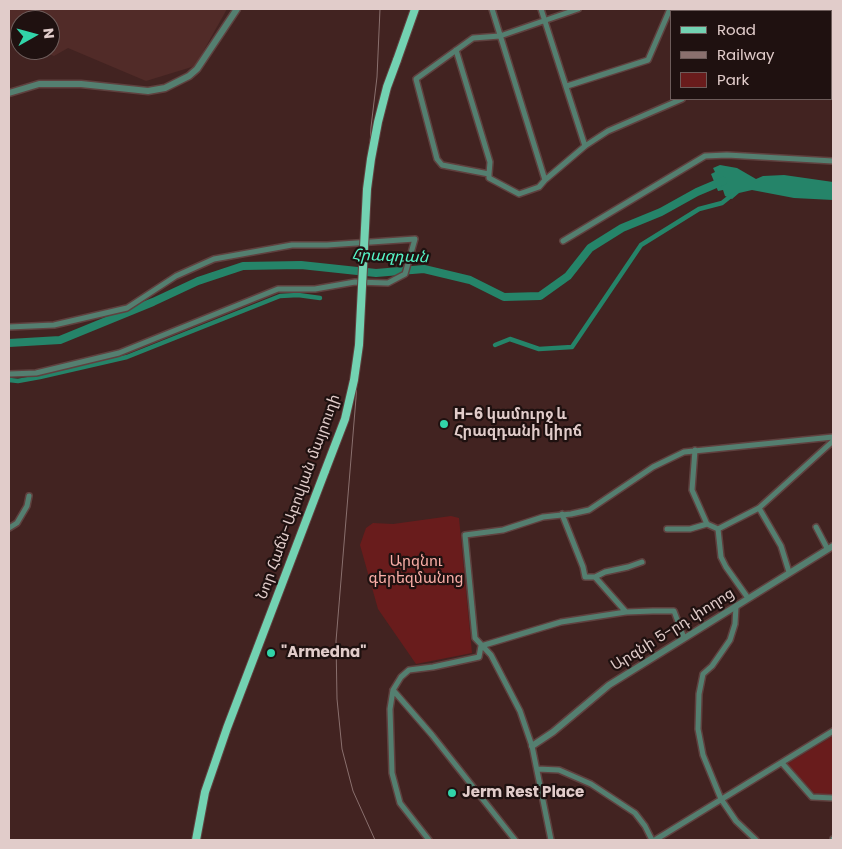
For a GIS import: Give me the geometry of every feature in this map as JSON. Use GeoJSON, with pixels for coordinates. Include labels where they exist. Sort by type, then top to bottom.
{"type":"FeatureCollection","features":[{"type":"Feature","properties":{"kind":"main road","name":"Նոր Հաճն-Աբովյան մայրուղի"},"geometry":{"type":"LineString","coordinates":[[196,840],[205,792],[224,736],[345,419],[354,380],[359,345],[367,189],[371,159],[387,87],[415,9]]}},
{"type":"Feature","properties":{"kind":"street"},"geometry":{"type":"LineString","coordinates":[[9,93],[39,84],[81,84],[148,91],[165,88],[190,76],[197,69],[237,9]]}},
{"type":"Feature","properties":{"kind":"street"},"geometry":{"type":"LineString","coordinates":[[492,9],[545,180]]}},
{"type":"Feature","properties":{"kind":"street"},"geometry":{"type":"LineString","coordinates":[[541,9],[585,146]]}},
{"type":"Feature","properties":{"kind":"street"},"geometry":{"type":"LineString","coordinates":[[489,174],[442,165],[437,159],[416,79],[473,38],[500,36],[578,9]]}},
{"type":"Feature","properties":{"kind":"street"},"geometry":{"type":"LineString","coordinates":[[567,86],[648,60],[670,9]]}},
{"type":"Feature","properties":{"kind":"street"},"geometry":{"type":"LineString","coordinates":[[456,50],[490,162],[489,178],[519,194],[539,187],[585,146],[608,131],[680,100]]}},
{"type":"Feature","properties":{"kind":"street"},"geometry":{"type":"LineString","coordinates":[[563,241],[706,156],[727,155],[771,159],[833,161]]}},
{"type":"Feature","properties":{"kind":"street"},"geometry":{"type":"LineString","coordinates":[[9,327],[54,325],[127,308],[176,276],[214,259],[292,245],[326,245],[415,239],[405,274],[388,283],[355,282],[315,289],[278,289],[218,312],[136,348],[36,373],[9,374]]}},
{"type":"Feature","properties":{"kind":"street"},"geometry":{"type":"LineString","coordinates":[[551,840],[532,746],[520,711],[491,655],[475,638],[465,535],[503,530],[543,517],[589,510],[652,467],[684,452],[833,437]]}},
{"type":"Feature","properties":{"kind":"street"},"geometry":{"type":"LineString","coordinates":[[718,529],[759,508],[833,442]]}},
{"type":"Feature","properties":{"kind":"street"},"geometry":{"type":"LineString","coordinates":[[695,450],[692,490],[707,524]]}},
{"type":"Feature","properties":{"kind":"street"},"geometry":{"type":"LineString","coordinates":[[9,528],[17,523],[27,506],[29,496]]}},
{"type":"Feature","properties":{"kind":"street"},"geometry":{"type":"LineString","coordinates":[[759,508],[781,546],[789,572]]}},
{"type":"Feature","properties":{"kind":"street"},"geometry":{"type":"LineString","coordinates":[[562,514],[583,567],[585,577],[595,577],[605,572],[642,562]]}},
{"type":"Feature","properties":{"kind":"street"},"geometry":{"type":"LineString","coordinates":[[667,529],[690,529],[707,524],[718,529]]}},
{"type":"Feature","properties":{"kind":"street"},"geometry":{"type":"LineString","coordinates":[[816,527],[830,547]]}},
{"type":"Feature","properties":{"kind":"street"},"geometry":{"type":"LineString","coordinates":[[718,529],[721,557],[748,598]]}},
{"type":"Feature","properties":{"kind":"street","name":"Արզնի 5-րդ փողոց"},"geometry":{"type":"LineString","coordinates":[[532,746],[553,732],[609,685],[830,547]]}},
{"type":"Feature","properties":{"kind":"street"},"geometry":{"type":"LineString","coordinates":[[595,577],[626,612]]}},
{"type":"Feature","properties":{"kind":"street"},"geometry":{"type":"LineString","coordinates":[[736,606],[735,624],[730,640],[712,666],[703,674],[699,694],[698,729],[703,755],[721,799],[736,820],[756,840]]}},
{"type":"Feature","properties":{"kind":"street"},"geometry":{"type":"LineString","coordinates":[[481,646],[561,622],[626,612],[674,611],[684,638]]}},
{"type":"Feature","properties":{"kind":"street"},"geometry":{"type":"LineString","coordinates":[[429,840],[400,803],[392,773],[390,709],[393,690],[401,677],[409,670],[479,657],[481,646]]}},
{"type":"Feature","properties":{"kind":"street"},"geometry":{"type":"LineString","coordinates":[[393,690],[432,735],[515,840]]}},
{"type":"Feature","properties":{"kind":"street"},"geometry":{"type":"LineString","coordinates":[[537,769],[559,770],[591,784],[635,813],[654,840],[833,731]]}},
{"type":"Feature","properties":{"kind":"street"},"geometry":{"type":"LineString","coordinates":[[782,763],[812,797],[833,798]]}},
{"type":"Feature","properties":{"kind":"shaded area"},"geometry":{"type":"Polygon","coordinates":[[[9,9],[227,9],[195,66],[146,81],[68,48],[60,53],[60,10],[10,10],[9,36],[9,9]]]}},
{"type":"Feature","properties":{"kind":"shaded area"},"geometry":{"type":"Polygon","coordinates":[[[720,165],[737,168],[756,179],[763,176],[784,175],[833,182],[833,200],[794,198],[752,190],[739,193],[732,199],[725,196],[723,190],[718,191],[711,174],[715,172],[713,168],[720,165]]]}},
{"type":"Feature","properties":{"kind":"green space","name":"Արզնու գերեզմանոց"},"geometry":{"type":"Polygon","coordinates":[[[451,516],[459,518],[472,653],[416,664],[378,609],[360,545],[366,528],[373,523],[393,524],[451,516]]]}},
{"type":"Feature","properties":{"kind":"green space"},"geometry":{"type":"Polygon","coordinates":[[[833,736],[833,796],[814,793],[787,764],[833,736]]]}},
{"type":"Feature","properties":{"kind":"waterway","name":"Հրազդան"},"geometry":{"type":"LineString","coordinates":[[9,343],[60,340],[153,302],[198,281],[243,266],[301,265],[376,273],[424,269],[470,280],[504,297],[540,296],[568,276],[590,248],[622,228],[661,212],[697,192],[723,181]]}},
{"type":"Feature","properties":{"kind":"waterway"},"geometry":{"type":"LineString","coordinates":[[495,345],[510,339],[539,349],[572,347],[641,245],[699,209],[722,203],[732,195]]}},
{"type":"Feature","properties":{"kind":"waterway"},"geometry":{"type":"LineString","coordinates":[[9,380],[18,381],[40,377],[127,357],[280,296],[298,295],[320,298]]}},
{"type":"Feature","properties":{"kind":"railway"},"geometry":{"type":"LineString","coordinates":[[375,840],[353,791],[342,749],[337,699],[336,641],[356,398],[371,127],[377,77],[380,9]]}},
{"type":"Feature","properties":{"kind":"place","name":"H-6 կամուրջ և Հրազդանի կիրճ"},"geometry":{"type":"Point","coordinates":[444,424]}},
{"type":"Feature","properties":{"kind":"place","name":"\"Armedna\""},"geometry":{"type":"Point","coordinates":[271,653]}},
{"type":"Feature","properties":{"kind":"place","name":"Jerm Rest Place"},"geometry":{"type":"Point","coordinates":[452,793]}}]}
